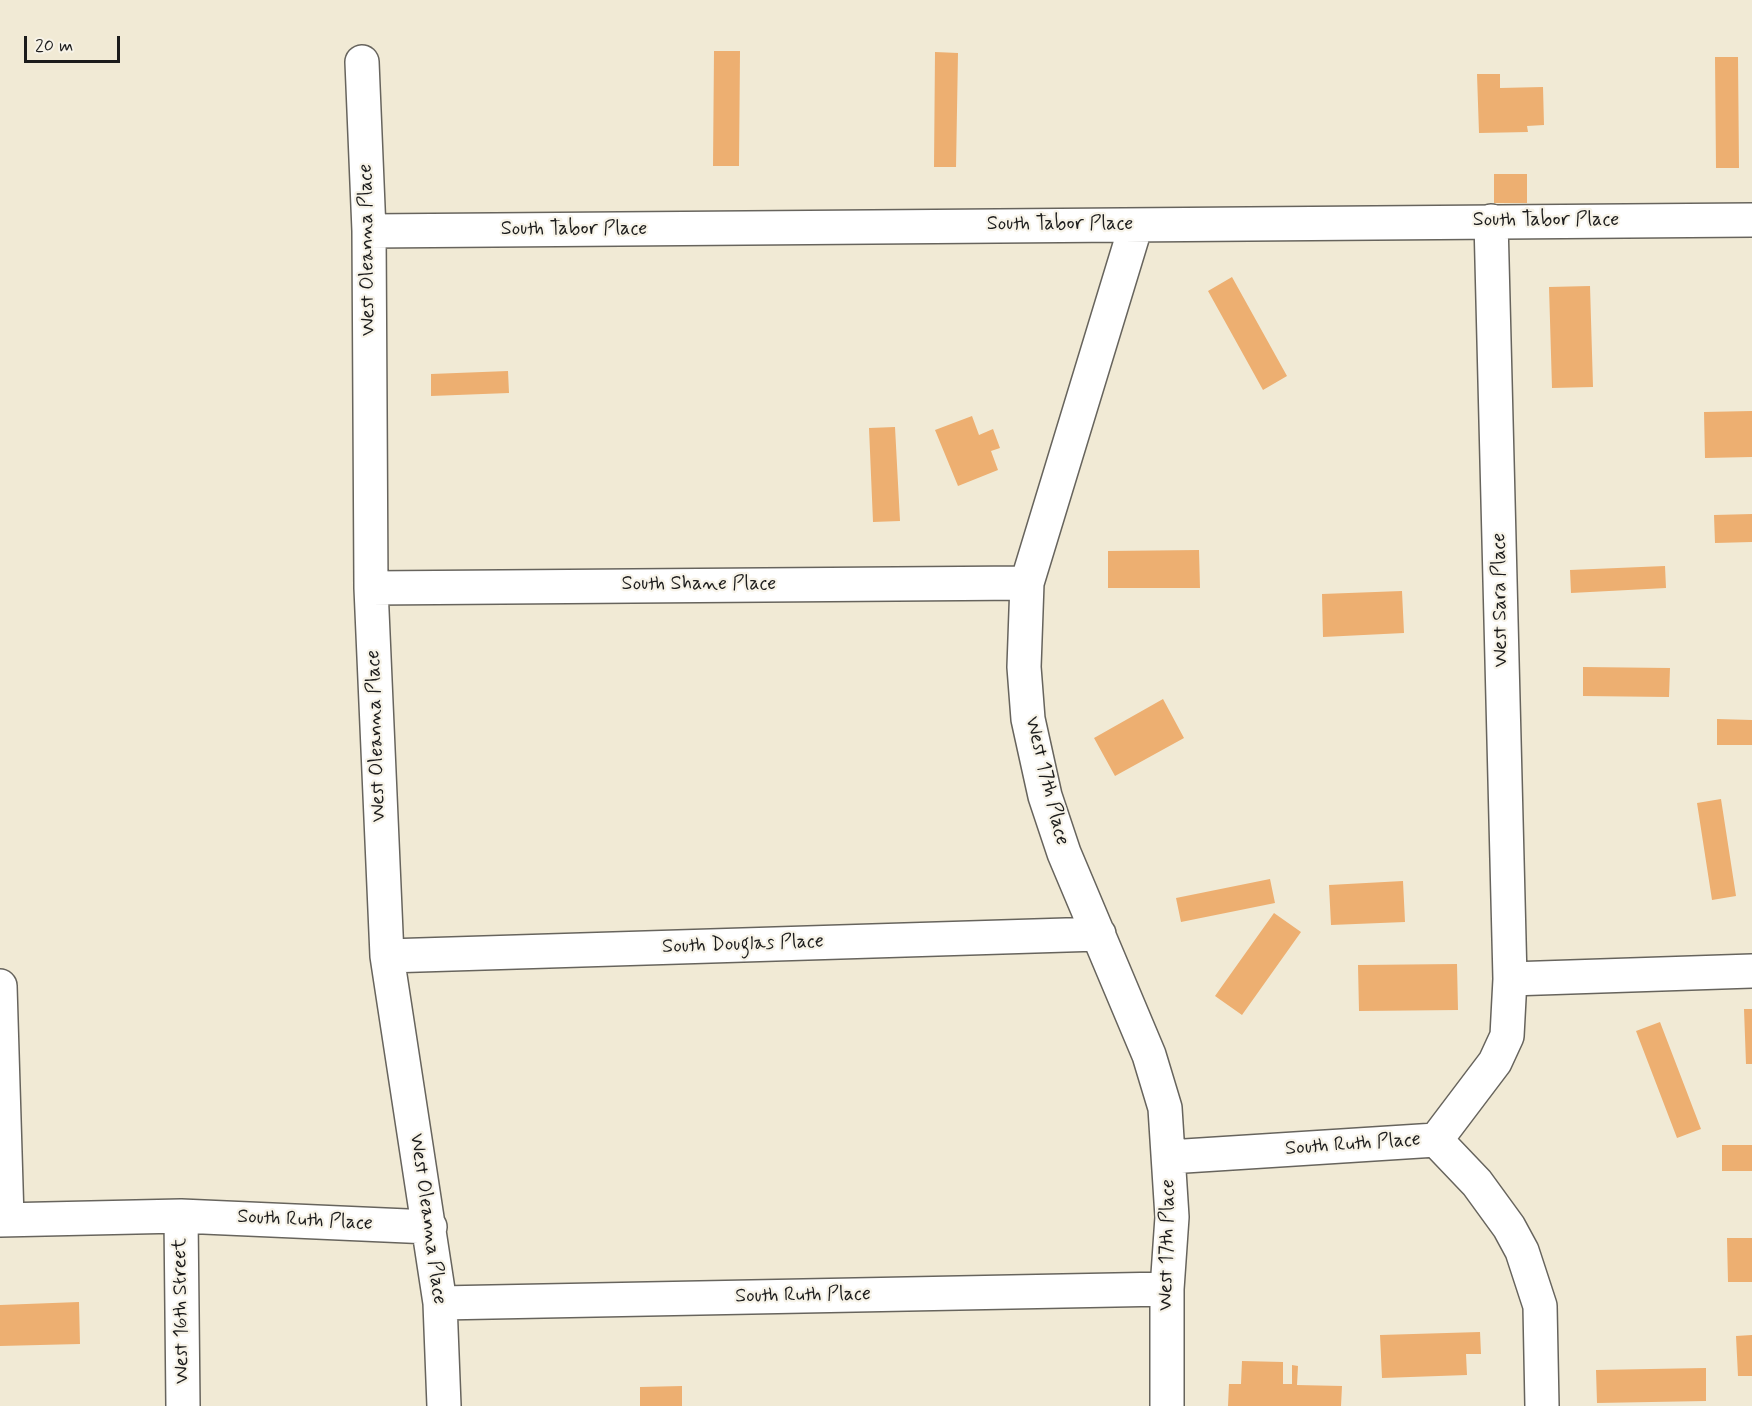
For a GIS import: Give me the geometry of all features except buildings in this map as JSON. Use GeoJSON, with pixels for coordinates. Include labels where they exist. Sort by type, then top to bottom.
{"type":"FeatureCollection","features":[{"type":"Feature","properties":{"kind":"street","name":"West Oleanna Place"},"geometry":{"type":"LineString","coordinates":[[362,62],[369,231],[371,588],[387,956],[440,1303],[444,1406]]}},
{"type":"Feature","properties":{"kind":"street","name":"South Tabor Place"},"geometry":{"type":"LineString","coordinates":[[369,231],[1752,220]]}},
{"type":"Feature","properties":{"kind":"street","name":"West Sara Place"},"geometry":{"type":"LineString","coordinates":[[1491,221],[1510,979]]}},
{"type":"Feature","properties":{"kind":"street","name":"West 17th Place"},"geometry":{"type":"LineString","coordinates":[[1136,225],[1028,583],[1024,667],[1028,719],[1045,796],[1064,853],[1149,1055],[1165,1108],[1172,1217],[1167,1289],[1167,1406]]}},
{"type":"Feature","properties":{"kind":"street","name":"South Shane Place"},"geometry":{"type":"LineString","coordinates":[[371,588],[1028,583]]}},
{"type":"Feature","properties":{"kind":"street","name":"South Douglas Place"},"geometry":{"type":"LineString","coordinates":[[387,956],[1099,933]]}},
{"type":"Feature","properties":{"kind":"street"},"geometry":{"type":"LineString","coordinates":[[1510,979],[1752,971]]}},
{"type":"Feature","properties":{"kind":"street","name":"South Ruth Place"},"geometry":{"type":"LineString","coordinates":[[1169,1157],[1436,1140],[1495,1062],[1507,1036],[1510,979]]}},
{"type":"Feature","properties":{"kind":"street"},"geometry":{"type":"LineString","coordinates":[[0,986],[4,1220]]}},
{"type":"Feature","properties":{"kind":"street"},"geometry":{"type":"LineString","coordinates":[[1436,1140],[1477,1183],[1509,1227],[1522,1251],[1540,1306],[1542,1406]]}},
{"type":"Feature","properties":{"kind":"street","name":"South Ruth Place"},"geometry":{"type":"LineString","coordinates":[[4,1220],[181,1216],[430,1227]]}},
{"type":"Feature","properties":{"kind":"street","name":"West 16th Street"},"geometry":{"type":"LineString","coordinates":[[181,1216],[183,1406]]}},
{"type":"Feature","properties":{"kind":"street","name":"South Ruth Place"},"geometry":{"type":"LineString","coordinates":[[440,1303],[1167,1289]]}}]}
